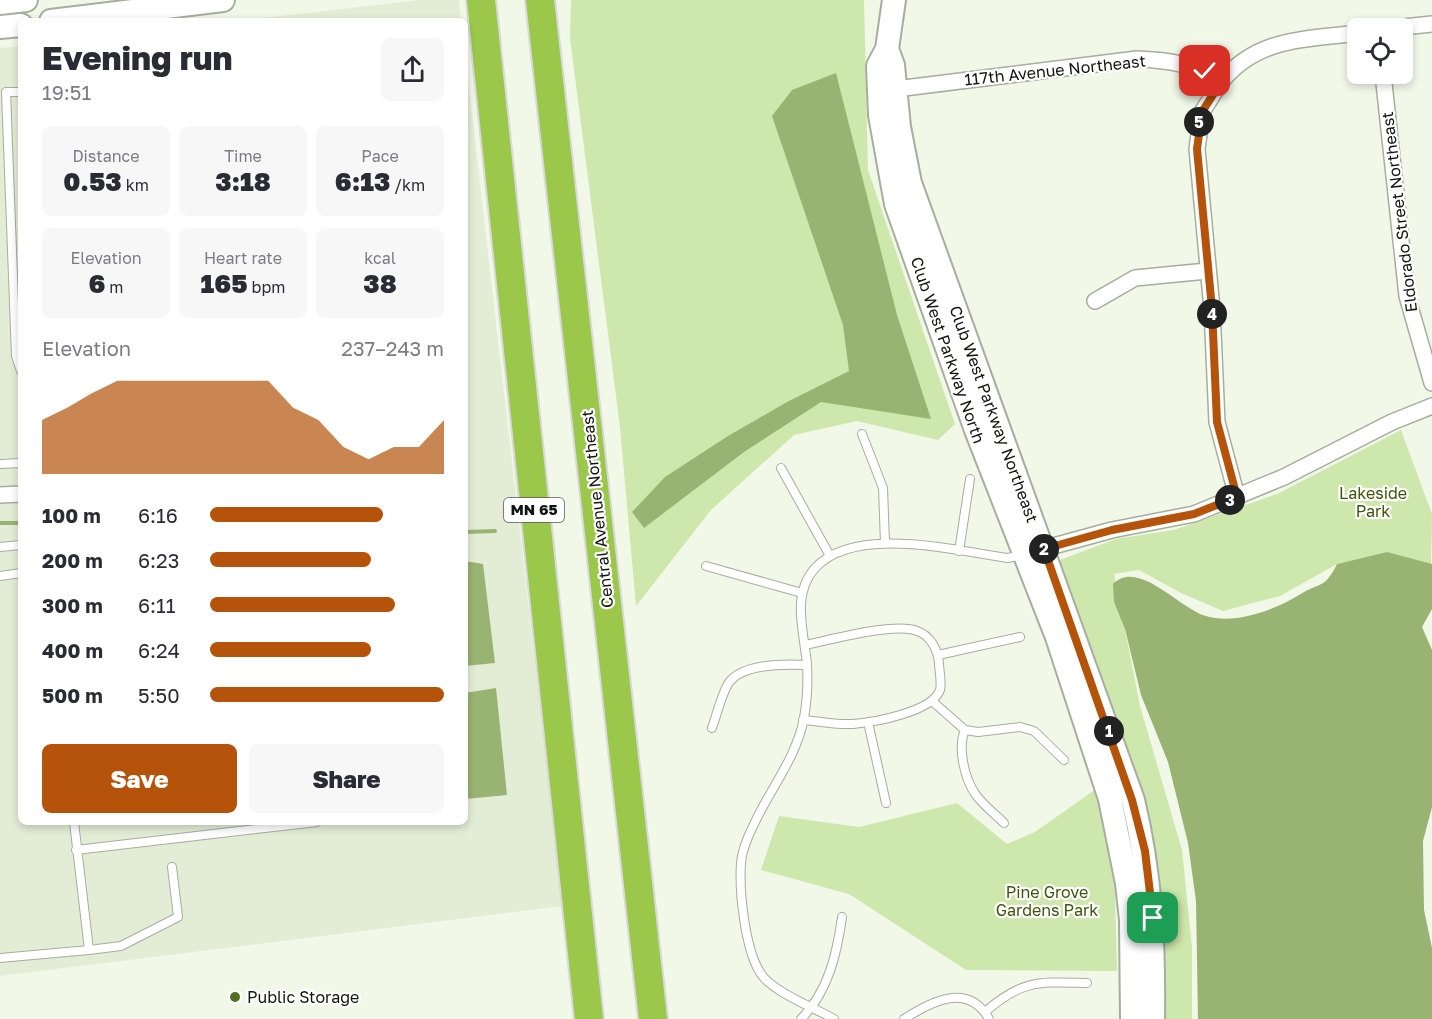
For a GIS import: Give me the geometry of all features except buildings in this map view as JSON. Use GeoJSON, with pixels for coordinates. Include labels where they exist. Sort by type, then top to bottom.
{"type":"FeatureCollection","features":[{"type":"Feature","properties":{"kind":"highway","name":"MN 65"},"geometry":{"type":"LineString","coordinates":[[481,0],[589,1019]]}},
{"type":"Feature","properties":{"kind":"highway","name":"Central Avenue Northeast"},"geometry":{"type":"LineString","coordinates":[[540,0],[652,1019]]}},
{"type":"Feature","properties":{"kind":"street"},"geometry":{"type":"LineString","coordinates":[[0,3],[26,0]]}},
{"type":"Feature","properties":{"kind":"street"},"geometry":{"type":"LineString","coordinates":[[112,0],[98,8],[96,18],[131,15],[224,0]]}},
{"type":"Feature","properties":{"kind":"street","name":"Club West Parkway Northeast"},"geometry":{"type":"LineString","coordinates":[[894,0],[887,49],[888,89],[899,127],[910,183],[1034,552],[1132,800],[1145,851],[1153,918],[1153,1019]]}},
{"type":"Feature","properties":{"kind":"street"},"geometry":{"type":"LineString","coordinates":[[1413,26],[1432,24]]}},
{"type":"Feature","properties":{"kind":"street"},"geometry":{"type":"LineString","coordinates":[[0,27],[18,25]]}},
{"type":"Feature","properties":{"kind":"street"},"geometry":{"type":"LineString","coordinates":[[1237,497],[1217,422],[1212,309],[1197,149],[1202,112],[1232,68],[1251,54],[1269,46],[1347,35]]}},
{"type":"Feature","properties":{"kind":"street","name":"117th Avenue Northeast"},"geometry":{"type":"LineString","coordinates":[[888,89],[1137,59],[1163,60],[1188,65],[1205,71],[1221,82]]}},
{"type":"Feature","properties":{"kind":"street","name":"Eldorado Street Northeast"},"geometry":{"type":"LineString","coordinates":[[1384,84],[1407,296],[1432,383]]}},
{"type":"Feature","properties":{"kind":"street"},"geometry":{"type":"LineString","coordinates":[[1095,301],[1135,278],[1208,271]]}},
{"type":"Feature","properties":{"kind":"street"},"geometry":{"type":"LineString","coordinates":[[1132,1019],[1131,920],[1127,883],[1110,799],[1056,638],[1034,552],[1112,530],[1194,514],[1284,477],[1392,422],[1432,406]]}},
{"type":"Feature","properties":{"kind":"street"},"geometry":{"type":"LineString","coordinates":[[0,495],[18,494]]}},
{"type":"Feature","properties":{"kind":"lane"},"geometry":{"type":"LineString","coordinates":[[3,92],[18,362]]}},
{"type":"Feature","properties":{"kind":"lane"},"geometry":{"type":"LineString","coordinates":[[862,434],[883,488],[885,543]]}},
{"type":"Feature","properties":{"kind":"lane"},"geometry":{"type":"LineString","coordinates":[[0,464],[18,463]]}},
{"type":"Feature","properties":{"kind":"lane"},"geometry":{"type":"LineString","coordinates":[[782,468],[831,556]]}},
{"type":"Feature","properties":{"kind":"lane"},"geometry":{"type":"LineString","coordinates":[[959,551],[970,479]]}},
{"type":"Feature","properties":{"kind":"lane"},"geometry":{"type":"LineString","coordinates":[[834,1019],[771,984],[761,974],[748,942],[741,862],[757,817],[795,748],[803,720],[807,665],[800,608],[802,593],[815,568],[831,556],[858,546],[885,543],[917,544],[1008,558],[1034,552]]}},
{"type":"Feature","properties":{"kind":"lane"},"geometry":{"type":"LineString","coordinates":[[0,548],[18,545]]}},
{"type":"Feature","properties":{"kind":"lane"},"geometry":{"type":"LineString","coordinates":[[706,566],[802,593]]}},
{"type":"Feature","properties":{"kind":"lane"},"geometry":{"type":"LineString","coordinates":[[0,576],[18,573]]}},
{"type":"Feature","properties":{"kind":"lane"},"geometry":{"type":"LineString","coordinates":[[803,720],[851,724],[868,722],[917,709],[932,701],[940,689],[938,655],[933,643],[918,631],[897,627],[805,645]]}},
{"type":"Feature","properties":{"kind":"lane"},"geometry":{"type":"LineString","coordinates":[[938,655],[1020,637]]}},
{"type":"Feature","properties":{"kind":"lane"},"geometry":{"type":"LineString","coordinates":[[712,728],[729,683],[746,671],[787,664],[807,665]]}},
{"type":"Feature","properties":{"kind":"lane"},"geometry":{"type":"LineString","coordinates":[[932,701],[965,730],[978,732],[1020,727],[1034,731],[1064,760]]}},
{"type":"Feature","properties":{"kind":"lane"},"geometry":{"type":"LineString","coordinates":[[868,722],[886,803]]}},
{"type":"Feature","properties":{"kind":"lane"},"geometry":{"type":"LineString","coordinates":[[965,730],[962,739],[964,767],[975,794],[1004,823]]}},
{"type":"Feature","properties":{"kind":"lane"},"geometry":{"type":"LineString","coordinates":[[74,825],[89,950]]}},
{"type":"Feature","properties":{"kind":"lane"},"geometry":{"type":"LineString","coordinates":[[76,850],[291,825]]}},
{"type":"Feature","properties":{"kind":"lane"},"geometry":{"type":"LineString","coordinates":[[0,958],[121,946],[178,917],[172,867]]}},
{"type":"Feature","properties":{"kind":"lane"},"geometry":{"type":"LineString","coordinates":[[801,1019],[813,1007],[837,955],[842,917]]}},
{"type":"Feature","properties":{"kind":"lane"},"geometry":{"type":"LineString","coordinates":[[904,1019],[945,998],[959,997],[972,1000],[987,1016],[1019,987],[1028,984],[1038,982],[1087,983]]}},
{"type":"Feature","properties":{"kind":"shaded area"},"geometry":{"type":"Polygon","coordinates":[[[420,0],[459,0],[461,18],[263,18],[420,0]]]}},
{"type":"Feature","properties":{"kind":"shaded area"},"geometry":{"type":"Polygon","coordinates":[[[18,46],[18,825],[468,825],[468,79],[563,906],[0,976],[0,48],[18,46]]]}},
{"type":"Feature","properties":{"kind":"shaded area"},"geometry":{"type":"Polygon","coordinates":[[[836,73],[897,315],[931,419],[821,402],[744,452],[644,528],[632,512],[665,477],[728,436],[787,402],[849,371],[843,325],[772,116],[792,90],[836,73]]]}},
{"type":"Feature","properties":{"kind":"shaded area"},"geometry":{"type":"Polygon","coordinates":[[[1387,552],[1432,564],[1432,609],[1422,627],[1432,650],[1432,807],[1423,841],[1424,910],[1432,948],[1432,1019],[1198,1019],[1196,901],[1188,843],[1168,762],[1141,695],[1125,629],[1114,602],[1113,584],[1123,578],[1134,577],[1147,581],[1196,612],[1206,616],[1229,619],[1267,611],[1289,601],[1325,582],[1337,564],[1387,552]]]}},
{"type":"Feature","properties":{"kind":"shaded area"},"geometry":{"type":"Polygon","coordinates":[[[468,562],[483,564],[495,663],[468,666],[468,562]]]}},
{"type":"Feature","properties":{"kind":"shaded area"},"geometry":{"type":"Polygon","coordinates":[[[496,688],[507,795],[468,799],[468,693],[496,688]]]}},
{"type":"Feature","properties":{"kind":"green space"},"geometry":{"type":"Polygon","coordinates":[[[571,0],[864,0],[868,170],[955,424],[938,440],[857,421],[794,435],[711,510],[636,606],[620,427],[570,38],[571,0]]]}},
{"type":"Feature","properties":{"kind":"green space","name":"Lakeside Park"},"geometry":{"type":"Polygon","coordinates":[[[1401,430],[1432,514],[1431,565],[1387,552],[1337,564],[1280,596],[1223,611],[1181,593],[1139,570],[1114,574],[1140,706],[1182,850],[1192,947],[1192,1019],[1158,1019],[1156,887],[1049,564],[1116,539],[1174,530],[1277,494],[1401,430]]]}},
{"type":"Feature","properties":{"kind":"green space","name":"Pine Grove Gardens Park"},"geometry":{"type":"Polygon","coordinates":[[[1096,789],[1114,856],[1117,971],[966,970],[849,894],[761,870],[779,816],[859,827],[957,803],[1007,844],[1035,832],[1096,789]]]}},
{"type":"Feature","properties":{"kind":"waterway"},"geometry":{"type":"LineString","coordinates":[[0,523],[18,523]]}},
{"type":"Feature","properties":{"kind":"waterway"},"geometry":{"type":"LineString","coordinates":[[468,532],[495,531]]}},
{"type":"Feature","properties":{"kind":"place","name":"Public Storage"},"geometry":{"type":"Point","coordinates":[235,997]}},
{"type":"Feature","properties":{"kind":"route"},"geometry":{"type":"LineString","coordinates":[[1153,918],[1145,851],[1132,800],[1044,549],[1112,530],[1194,514],[1237,497],[1229,476],[1217,422],[1212,309],[1197,149],[1202,112],[1210,96],[1221,82],[1205,71]]}}]}
